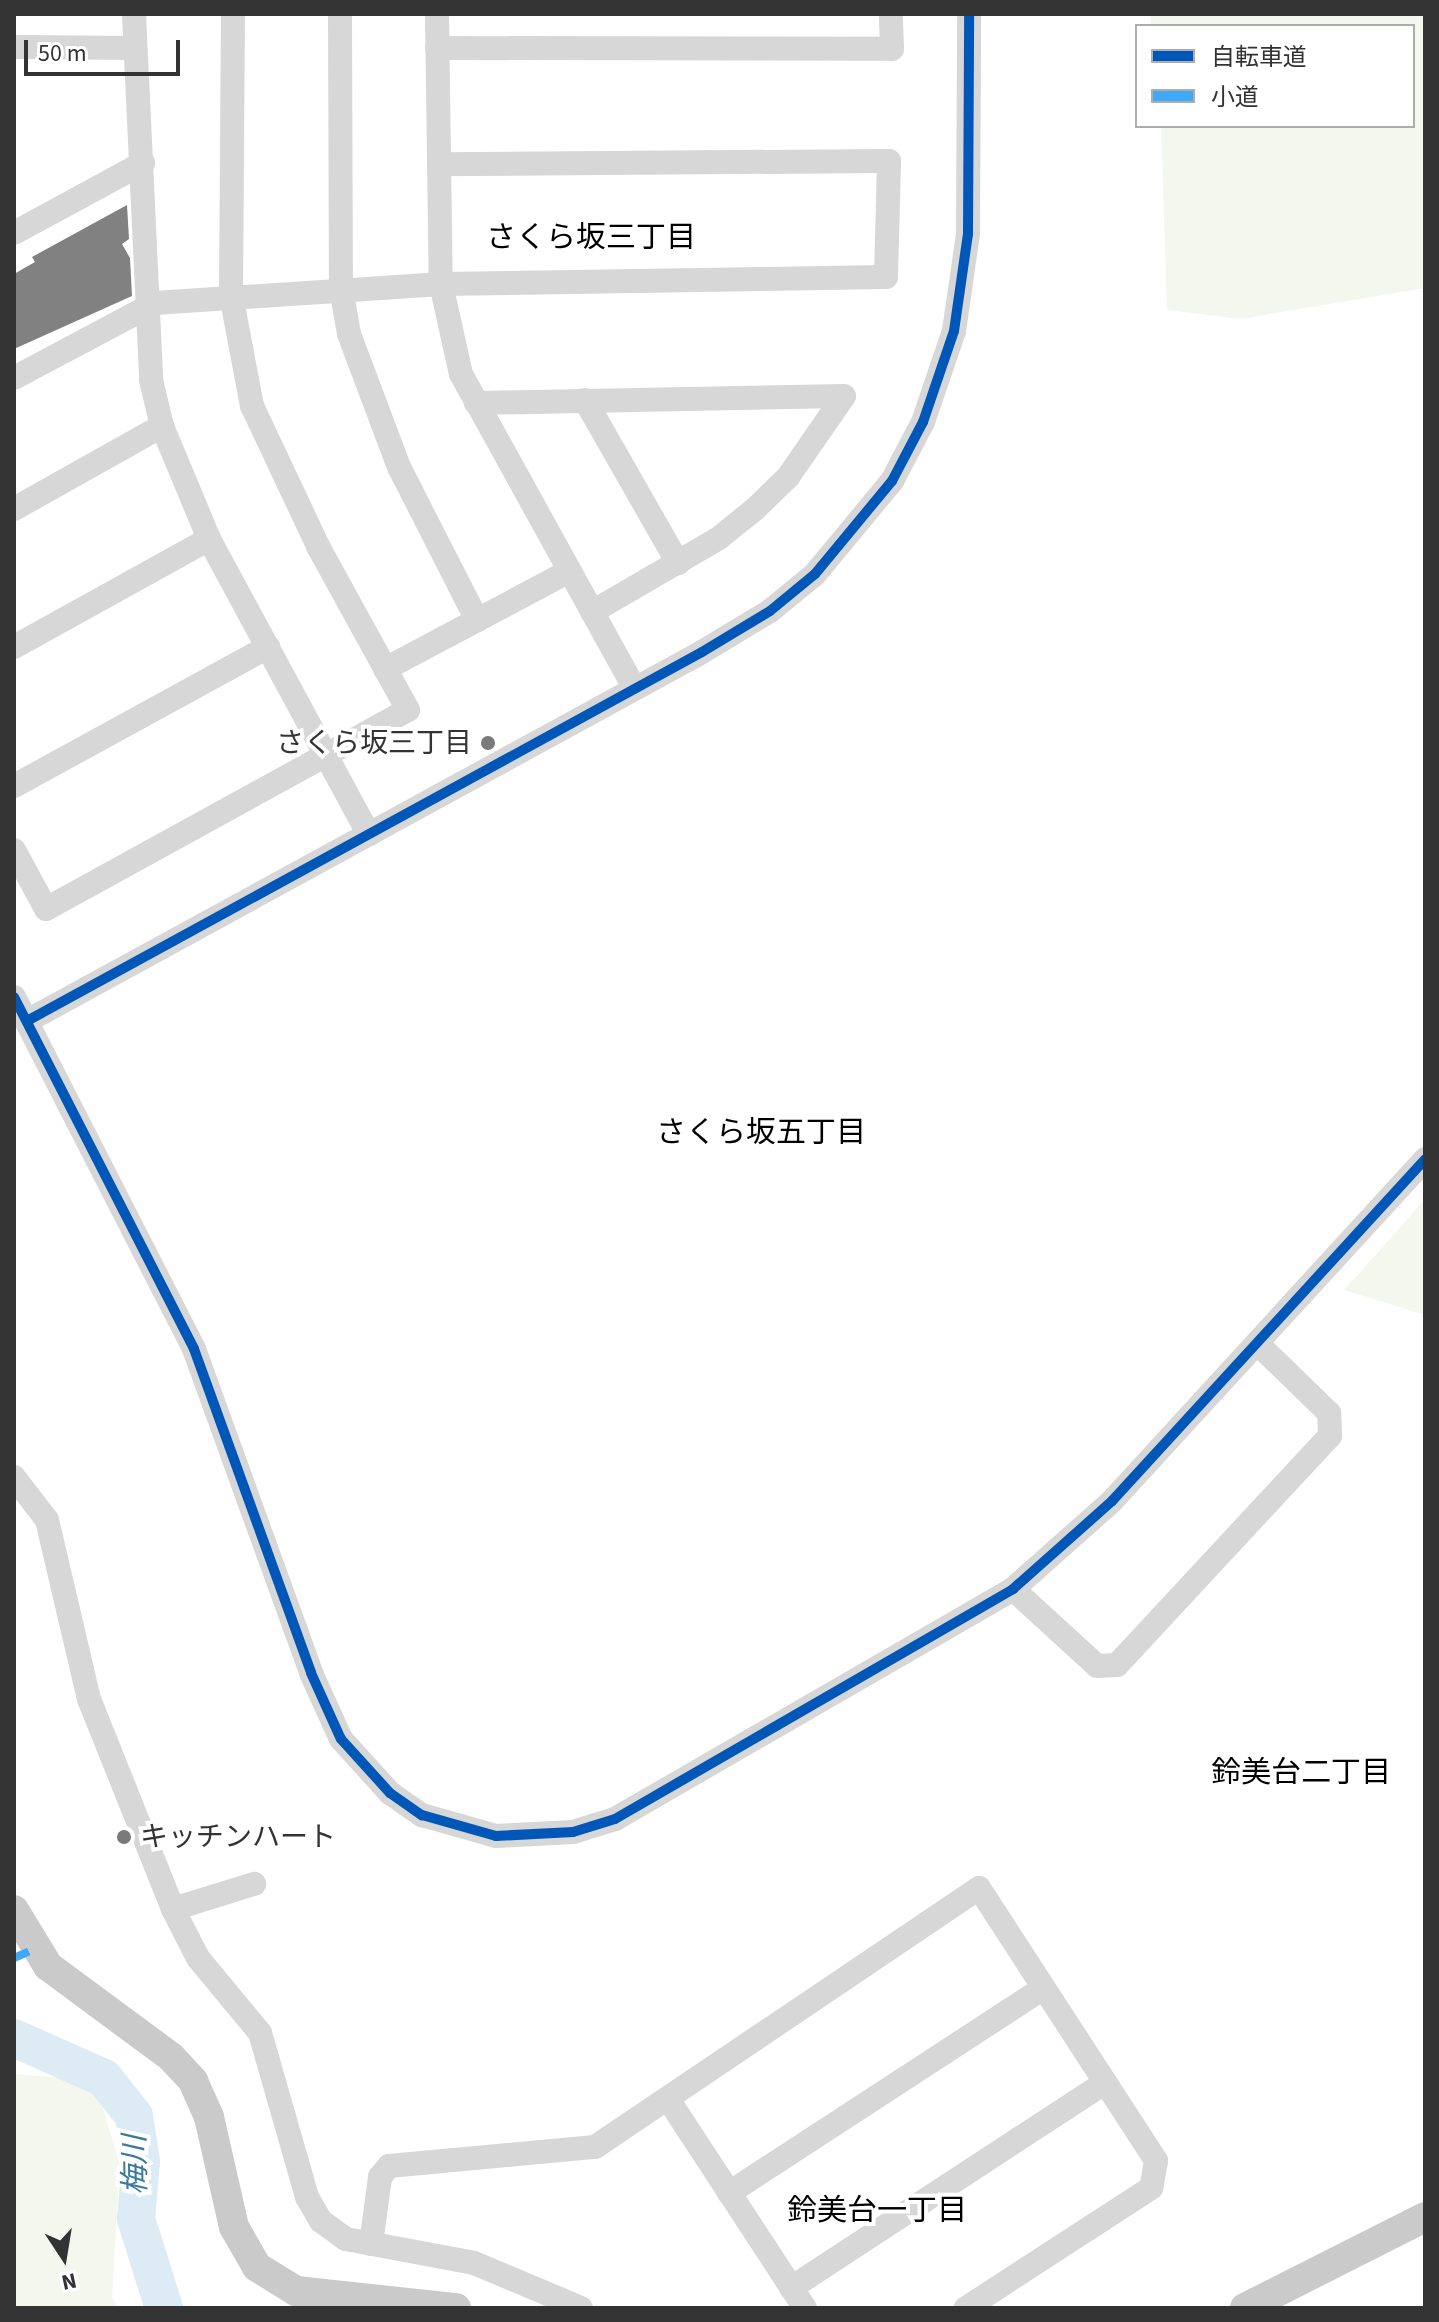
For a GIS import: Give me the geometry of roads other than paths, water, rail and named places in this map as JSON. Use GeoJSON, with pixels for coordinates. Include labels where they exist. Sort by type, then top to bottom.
{"type":"FeatureCollection","features":[{"type":"Feature","properties":{"kind":"main road"},"geometry":{"type":"LineString","coordinates":[[14,1910],[48,1966],[171,2057],[193,2081],[209,2117],[234,2227],[257,2267],[296,2291],[456,2308]]}},
{"type":"Feature","properties":{"kind":"main road"},"geometry":{"type":"LineString","coordinates":[[1245,2308],[1425,2217]]}},
{"type":"Feature","properties":{"kind":"street"},"geometry":{"type":"LineString","coordinates":[[134,14],[151,380],[162,426],[209,539],[369,835]]}},
{"type":"Feature","properties":{"kind":"street"},"geometry":{"type":"LineString","coordinates":[[14,850],[46,909],[408,710],[252,406],[231,295],[233,14]]}},
{"type":"Feature","properties":{"kind":"street"},"geometry":{"type":"LineString","coordinates":[[340,14],[341,288],[365,388],[477,620]]}},
{"type":"Feature","properties":{"kind":"street"},"geometry":{"type":"LineString","coordinates":[[437,14],[441,284],[461,374],[634,688]]}},
{"type":"Feature","properties":{"kind":"street"},"geometry":{"type":"LineString","coordinates":[[437,48],[892,49],[891,14]]}},
{"type":"Feature","properties":{"kind":"street"},"geometry":{"type":"LineString","coordinates":[[27,1021],[770,611],[815,574],[892,481],[923,422],[963,284],[969,14]]}},
{"type":"Feature","properties":{"kind":"street"},"geometry":{"type":"LineString","coordinates":[[14,47],[134,48]]}},
{"type":"Feature","properties":{"kind":"street"},"geometry":{"type":"LineString","coordinates":[[14,378],[147,308],[231,295],[441,284],[886,277],[889,161],[439,164]]}},
{"type":"Feature","properties":{"kind":"street"},"geometry":{"type":"LineString","coordinates":[[14,233],[143,163]]}},
{"type":"Feature","properties":{"kind":"street"},"geometry":{"type":"LineString","coordinates":[[476,403],[844,396],[788,477],[719,538],[592,612]]}},
{"type":"Feature","properties":{"kind":"street"},"geometry":{"type":"LineString","coordinates":[[585,400],[678,563]]}},
{"type":"Feature","properties":{"kind":"street"},"geometry":{"type":"LineString","coordinates":[[14,509],[162,426]]}},
{"type":"Feature","properties":{"kind":"street"},"geometry":{"type":"LineString","coordinates":[[14,647],[209,539]]}},
{"type":"Feature","properties":{"kind":"street"},"geometry":{"type":"LineString","coordinates":[[385,669],[569,571]]}},
{"type":"Feature","properties":{"kind":"street"},"geometry":{"type":"LineString","coordinates":[[14,786],[268,647]]}},
{"type":"Feature","properties":{"kind":"street"},"geometry":{"type":"LineString","coordinates":[[14,997],[194,1349],[325,1709],[362,1766],[422,1815],[460,1830],[519,1837],[573,1832],[615,1819],[1013,1589],[1112,1501],[1425,1159]]}},
{"type":"Feature","properties":{"kind":"street"},"geometry":{"type":"LineString","coordinates":[[1013,1589],[1097,1666],[1117,1665],[1330,1436],[1329,1413],[1257,1343]]}},
{"type":"Feature","properties":{"kind":"street"},"geometry":{"type":"LineString","coordinates":[[14,1477],[47,1520],[89,1699],[173,1909],[198,1958],[260,2033],[307,2197],[321,2221],[346,2239],[474,2263],[581,2308]]}},
{"type":"Feature","properties":{"kind":"street"},"geometry":{"type":"LineString","coordinates":[[173,1909],[254,1884]]}},
{"type":"Feature","properties":{"kind":"street"},"geometry":{"type":"LineString","coordinates":[[371,2244],[380,2177],[389,2166],[595,2147],[979,1888],[1156,2161],[1151,2188],[966,2308]]}},
{"type":"Feature","properties":{"kind":"street"},"geometry":{"type":"LineString","coordinates":[[729,2193],[1043,1988]]}},
{"type":"Feature","properties":{"kind":"street"},"geometry":{"type":"LineString","coordinates":[[668,2099],[798,2298],[1104,2083]]}},
{"type":"Feature","properties":{"kind":"waterway","name":"梅川"},"geometry":{"type":"LineString","coordinates":[[14,2038],[104,2078],[134,2116],[141,2161],[136,2219],[164,2308]]}},
{"type":"Feature","properties":{"kind":"place","name":"さくら坂三丁目"},"geometry":{"type":"Point","coordinates":[488,743]}},
{"type":"Feature","properties":{"kind":"place","name":"キッチンハート"},"geometry":{"type":"Point","coordinates":[124,1837]}},
{"type":"Feature","properties":{"kind":"district","name":"さくら坂三丁目"},"geometry":{"type":"Point","coordinates":[591,238]}},
{"type":"Feature","properties":{"kind":"district","name":"さくら坂五丁目"},"geometry":{"type":"Point","coordinates":[761,1133]}},
{"type":"Feature","properties":{"kind":"district","name":"鈴美台二丁目"},"geometry":{"type":"Point","coordinates":[1301,1773]}},
{"type":"Feature","properties":{"kind":"district","name":"鈴美台一丁目"},"geometry":{"type":"Point","coordinates":[877,2211]}}]}
